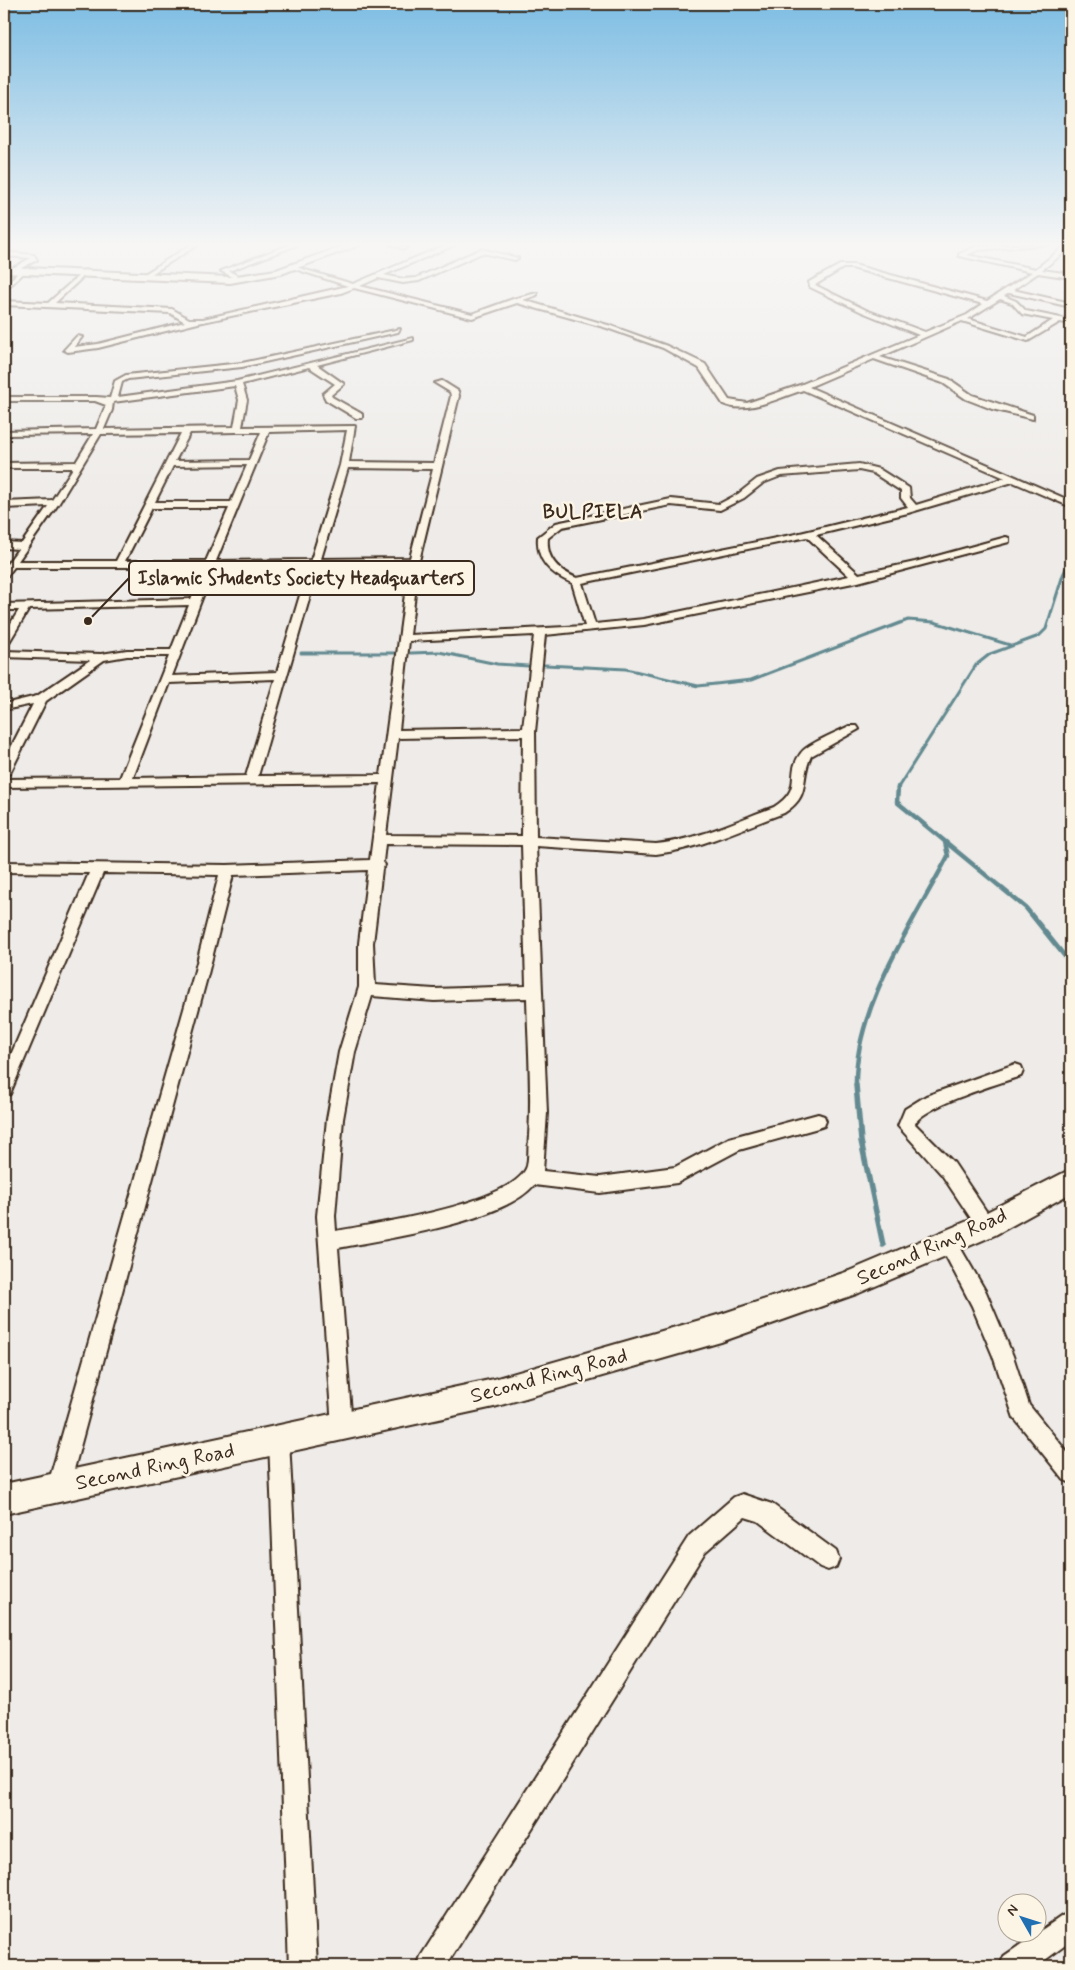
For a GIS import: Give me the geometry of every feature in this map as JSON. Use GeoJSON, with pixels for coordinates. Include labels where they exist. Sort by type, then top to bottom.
{"type":"FeatureCollection","features":[{"type":"Feature","properties":{"kind":"street"},"geometry":{"type":"LineString","coordinates":[[79,337],[68,350],[98,346],[139,336]]}},
{"type":"Feature","properties":{"kind":"street"},"geometry":{"type":"LineString","coordinates":[[4,574],[55,503],[79,465],[109,409],[110,400],[119,381],[126,377],[242,364],[371,336]]}},
{"type":"Feature","properties":{"kind":"street"},"geometry":{"type":"LineString","coordinates":[[634,336],[665,347],[702,366],[726,402],[732,405],[748,405],[803,387],[926,336]]}},
{"type":"Feature","properties":{"kind":"street"},"geometry":{"type":"LineString","coordinates":[[1018,336],[1028,339],[1032,336]]}},
{"type":"Feature","properties":{"kind":"street"},"geometry":{"type":"LineString","coordinates":[[4,400],[85,398],[110,400],[237,384],[257,377],[410,339]]}},
{"type":"Feature","properties":{"kind":"street"},"geometry":{"type":"LineString","coordinates":[[874,357],[946,381],[969,397],[1030,417]]}},
{"type":"Feature","properties":{"kind":"street"},"geometry":{"type":"LineString","coordinates":[[242,364],[257,377]]}},
{"type":"Feature","properties":{"kind":"street"},"geometry":{"type":"LineString","coordinates":[[310,364],[340,384],[330,390],[329,398],[358,416]]}},
{"type":"Feature","properties":{"kind":"street"},"geometry":{"type":"LineString","coordinates":[[342,1426],[326,1216],[335,1119],[347,1052],[366,990],[368,972],[366,943],[378,865],[414,560],[455,396],[454,391],[440,383]]}},
{"type":"Feature","properties":{"kind":"street"},"geometry":{"type":"LineString","coordinates":[[237,384],[243,392],[243,402],[237,430]]}},
{"type":"Feature","properties":{"kind":"street"},"geometry":{"type":"LineString","coordinates":[[803,387],[1071,504]]}},
{"type":"Feature","properties":{"kind":"street"},"geometry":{"type":"LineString","coordinates":[[4,433],[352,428],[344,465],[252,780]]}},
{"type":"Feature","properties":{"kind":"street"},"geometry":{"type":"LineString","coordinates":[[118,564],[187,430]]}},
{"type":"Feature","properties":{"kind":"street"},"geometry":{"type":"LineString","coordinates":[[125,782],[210,564],[266,430]]}},
{"type":"Feature","properties":{"kind":"street"},"geometry":{"type":"LineString","coordinates":[[170,464],[253,462]]}},
{"type":"Feature","properties":{"kind":"street"},"geometry":{"type":"LineString","coordinates":[[4,465],[79,465]]}},
{"type":"Feature","properties":{"kind":"street"},"geometry":{"type":"LineString","coordinates":[[344,465],[438,466]]}},
{"type":"Feature","properties":{"kind":"street"},"geometry":{"type":"LineString","coordinates":[[914,508],[905,498],[906,490],[868,468],[859,467],[770,476],[727,505],[720,507],[671,502],[559,525],[543,537],[541,546],[543,558],[562,576],[576,581],[808,534],[949,500],[1012,479]]}},
{"type":"Feature","properties":{"kind":"street"},"geometry":{"type":"LineString","coordinates":[[4,505],[55,503]]}},
{"type":"Feature","properties":{"kind":"street"},"geometry":{"type":"LineString","coordinates":[[149,506],[235,504]]}},
{"type":"Feature","properties":{"kind":"street"},"geometry":{"type":"LineString","coordinates":[[808,534],[858,578]]}},
{"type":"Feature","properties":{"kind":"street"},"geometry":{"type":"LineString","coordinates":[[404,638],[540,632],[644,622],[917,565],[1006,540]]}},
{"type":"Feature","properties":{"kind":"street"},"geometry":{"type":"LineString","coordinates":[[4,545],[24,546]]}},
{"type":"Feature","properties":{"kind":"street"},"geometry":{"type":"LineString","coordinates":[[11,564],[210,564],[414,560]]}},
{"type":"Feature","properties":{"kind":"street"},"geometry":{"type":"LineString","coordinates":[[576,581],[591,628]]}},
{"type":"Feature","properties":{"kind":"street"},"geometry":{"type":"LineString","coordinates":[[4,607],[25,608],[195,602]]}},
{"type":"Feature","properties":{"kind":"street"},"geometry":{"type":"LineString","coordinates":[[4,642],[25,608]]}},
{"type":"Feature","properties":{"kind":"street"},"geometry":{"type":"LineString","coordinates":[[328,1241],[421,1224],[500,1201],[516,1190],[530,1177],[535,1169],[539,1113],[528,732],[540,632]]}},
{"type":"Feature","properties":{"kind":"street"},"geometry":{"type":"LineString","coordinates":[[4,654],[101,657],[127,653],[175,653]]}},
{"type":"Feature","properties":{"kind":"street"},"geometry":{"type":"LineString","coordinates":[[4,706],[41,699],[101,657]]}},
{"type":"Feature","properties":{"kind":"street"},"geometry":{"type":"LineString","coordinates":[[164,680],[283,675]]}},
{"type":"Feature","properties":{"kind":"street"},"geometry":{"type":"LineString","coordinates":[[4,773],[41,699]]}},
{"type":"Feature","properties":{"kind":"street"},"geometry":{"type":"LineString","coordinates":[[381,839],[530,841],[656,849],[675,847],[791,804],[798,795],[802,760],[806,754],[854,729]]}},
{"type":"Feature","properties":{"kind":"street"},"geometry":{"type":"LineString","coordinates":[[393,734],[528,732]]}},
{"type":"Feature","properties":{"kind":"street"},"geometry":{"type":"LineString","coordinates":[[4,783],[387,779]]}},
{"type":"Feature","properties":{"kind":"street"},"geometry":{"type":"LineString","coordinates":[[4,867],[227,870],[378,865]]}},
{"type":"Feature","properties":{"kind":"street"},"geometry":{"type":"LineString","coordinates":[[4,1089],[98,868]]}},
{"type":"Feature","properties":{"kind":"street"},"geometry":{"type":"LineString","coordinates":[[58,1488],[201,974],[227,870]]}},
{"type":"Feature","properties":{"kind":"street"},"geometry":{"type":"LineString","coordinates":[[366,990],[434,995],[535,992]]}},
{"type":"Feature","properties":{"kind":"street"},"geometry":{"type":"LineString","coordinates":[[986,1226],[948,1169],[906,1126],[911,1114],[932,1101],[1015,1071]]}},
{"type":"Feature","properties":{"kind":"street"},"geometry":{"type":"LineString","coordinates":[[530,1177],[600,1185],[677,1175],[735,1143],[818,1121]]}},
{"type":"Feature","properties":{"kind":"street","name":"Second Ring Road"},"geometry":{"type":"LineString","coordinates":[[4,1499],[494,1393],[721,1328],[850,1284],[947,1241],[986,1226],[1071,1180]]}},
{"type":"Feature","properties":{"kind":"street"},"geometry":{"type":"LineString","coordinates":[[947,1241],[979,1299],[1003,1356],[1021,1411],[1071,1473]]}},
{"type":"Feature","properties":{"kind":"street"},"geometry":{"type":"LineString","coordinates":[[279,1440],[303,1966]]}},
{"type":"Feature","properties":{"kind":"street"},"geometry":{"type":"LineString","coordinates":[[430,1966],[697,1544],[742,1505],[764,1512],[828,1559]]}},
{"type":"Feature","properties":{"kind":"street"},"geometry":{"type":"LineString","coordinates":[[1014,1966],[1071,1926]]}},
{"type":"Feature","properties":{"kind":"waterway"},"geometry":{"type":"LineString","coordinates":[[898,787],[976,665],[990,654],[1039,636],[1046,629],[1063,575],[1071,558]]}},
{"type":"Feature","properties":{"kind":"waterway"},"geometry":{"type":"LineString","coordinates":[[545,665],[626,669],[698,686],[751,680],[908,620],[934,622],[1010,645]]}},
{"type":"Feature","properties":{"kind":"waterway"},"geometry":{"type":"LineString","coordinates":[[411,653],[439,652],[497,664],[528,666]]}},
{"type":"Feature","properties":{"kind":"waterway"},"geometry":{"type":"LineString","coordinates":[[301,653],[395,653]]}},
{"type":"Feature","properties":{"kind":"waterway"},"geometry":{"type":"LineString","coordinates":[[898,787],[897,802],[1026,908],[1071,964]]}},
{"type":"Feature","properties":{"kind":"waterway"},"geometry":{"type":"LineString","coordinates":[[856,1085],[858,1056],[875,997],[903,938],[948,856],[945,842]]}},
{"type":"Feature","properties":{"kind":"waterway"},"geometry":{"type":"LineString","coordinates":[[856,1085],[861,1141],[883,1245]]}},
{"type":"Feature","properties":{"kind":"place","name":"Islamic Students Society Headquarters"},"geometry":{"type":"Point","coordinates":[88,621]}},
{"type":"Feature","properties":{"kind":"district","name":"BULPIELA"},"geometry":{"type":"Point","coordinates":[593,512]}}]}
